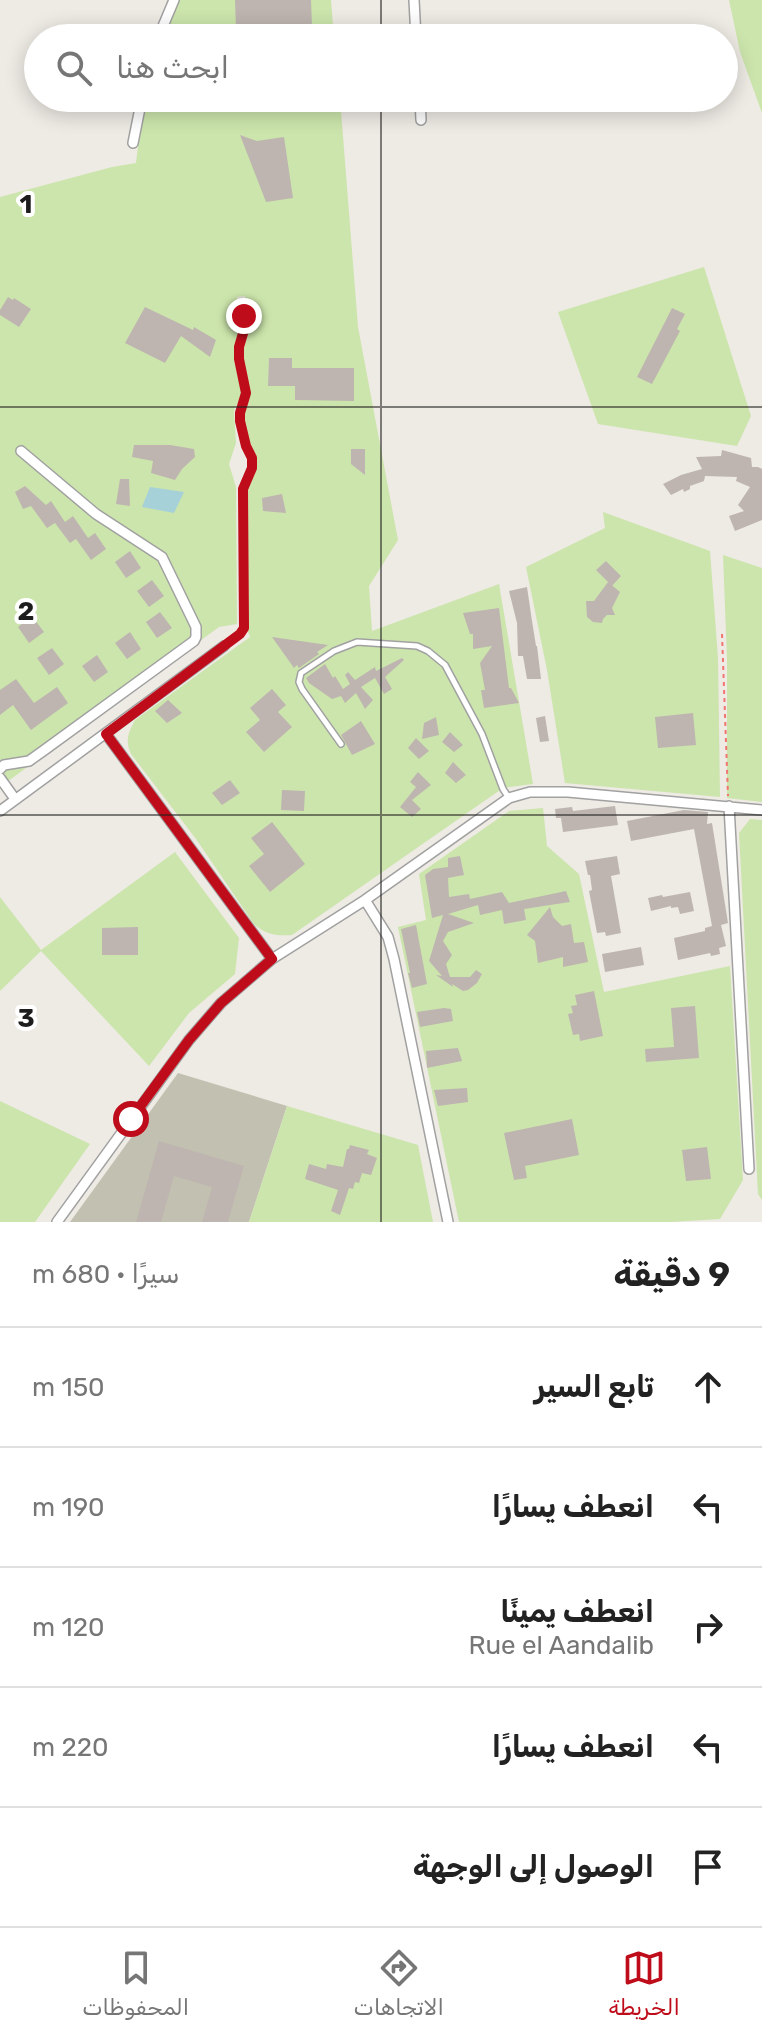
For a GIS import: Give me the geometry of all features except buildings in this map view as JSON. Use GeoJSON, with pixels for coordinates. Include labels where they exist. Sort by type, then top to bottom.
{"type":"FeatureCollection","features":[{"type":"Feature","properties":{"kind":"street"},"geometry":{"type":"LineString","coordinates":[[164,24],[174,0]]}},
{"type":"Feature","properties":{"kind":"street"},"geometry":{"type":"LineString","coordinates":[[414,0],[415,24]]}},
{"type":"Feature","properties":{"kind":"street"},"geometry":{"type":"LineString","coordinates":[[133,143],[139,112]]}},
{"type":"Feature","properties":{"kind":"street"},"geometry":{"type":"LineString","coordinates":[[421,112],[421,120]]}},
{"type":"Feature","properties":{"kind":"street"},"geometry":{"type":"LineString","coordinates":[[0,769],[4,765],[29,761],[194,641],[197,632],[162,557],[96,514],[21,451]]}},
{"type":"Feature","properties":{"kind":"street"},"geometry":{"type":"LineString","coordinates":[[0,811],[224,646]]}},
{"type":"Feature","properties":{"kind":"street"},"geometry":{"type":"LineString","coordinates":[[106,734],[272,959]]}},
{"type":"Feature","properties":{"kind":"street"},"geometry":{"type":"LineString","coordinates":[[0,778],[15,799]]}},
{"type":"Feature","properties":{"kind":"street"},"geometry":{"type":"LineString","coordinates":[[57,1222],[189,1040],[221,1003],[272,959],[365,900],[509,798],[530,792],[568,792],[762,810]]}},
{"type":"Feature","properties":{"kind":"street"},"geometry":{"type":"LineString","coordinates":[[729,806],[749,1169]]}},
{"type":"Feature","properties":{"kind":"street"},"geometry":{"type":"LineString","coordinates":[[365,900],[388,937],[394,959],[448,1222]]}},
{"type":"Feature","properties":{"kind":"lane"},"geometry":{"type":"LineString","coordinates":[[341,744],[302,689],[299,682],[301,673],[334,651],[357,642],[417,646],[445,665],[482,734],[509,798]]}},
{"type":"Feature","properties":{"kind":"path"},"geometry":{"type":"LineString","coordinates":[[224,646],[244,628],[243,489],[252,468],[252,458],[240,421],[246,393],[239,359],[244,316]]}},
{"type":"Feature","properties":{"kind":"path"},"geometry":{"type":"LineString","coordinates":[[722,634],[729,806]]}},
{"type":"Feature","properties":{"kind":"shaded area"},"geometry":{"type":"Polygon","coordinates":[[[178,1073],[287,1106],[249,1222],[70,1222],[178,1073]]]}},
{"type":"Feature","properties":{"kind":"green space"},"geometry":{"type":"Polygon","coordinates":[[[178,0],[331,0],[333,24],[167,24],[178,0]]]}},
{"type":"Feature","properties":{"kind":"green space"},"geometry":{"type":"Polygon","coordinates":[[[729,0],[762,0],[762,113],[740,52],[738,24],[734,24],[729,0]]]}},
{"type":"Feature","properties":{"kind":"green space"},"geometry":{"type":"Polygon","coordinates":[[[142,112],[341,112],[358,327],[398,540],[369,586],[372,631],[499,584],[533,784],[503,788],[292,935],[272,934],[254,924],[196,839],[131,754],[128,741],[135,720],[250,637],[246,626],[247,481],[255,470],[241,414],[250,392],[241,361],[248,331],[245,296],[237,297],[238,331],[234,360],[243,391],[234,411],[236,443],[229,464],[236,487],[237,624],[219,627],[0,787],[0,197],[136,163],[142,112]]]}},
{"type":"Feature","properties":{"kind":"green space"},"geometry":{"type":"Polygon","coordinates":[[[704,267],[751,416],[737,446],[598,424],[558,312],[704,267]]]}},
{"type":"Feature","properties":{"kind":"green space"},"geometry":{"type":"Polygon","coordinates":[[[603,512],[710,551],[718,658],[720,797],[565,783],[526,567],[605,528],[603,512]]]}},
{"type":"Feature","properties":{"kind":"green space"},"geometry":{"type":"Polygon","coordinates":[[[723,555],[762,568],[762,802],[727,798],[723,555]]]}},
{"type":"Feature","properties":{"kind":"green space"},"geometry":{"type":"Polygon","coordinates":[[[543,808],[547,846],[579,874],[604,992],[730,966],[743,1180],[720,1219],[670,1222],[459,1222],[398,927],[426,920],[419,874],[509,811],[543,808]]]}},
{"type":"Feature","properties":{"kind":"green space"},"geometry":{"type":"Polygon","coordinates":[[[750,819],[762,820],[762,1200],[758,1194],[739,833],[750,819]]]}},
{"type":"Feature","properties":{"kind":"green space"},"geometry":{"type":"Polygon","coordinates":[[[175,852],[239,938],[235,974],[189,1013],[149,1066],[41,951],[0,991],[0,897],[41,950],[175,852]]]}},
{"type":"Feature","properties":{"kind":"green space"},"geometry":{"type":"Polygon","coordinates":[[[0,1101],[90,1144],[35,1222],[0,1222],[0,1101]]]}},
{"type":"Feature","properties":{"kind":"green space"},"geometry":{"type":"Polygon","coordinates":[[[287,1106],[418,1145],[433,1222],[249,1222],[287,1106]]]}},
{"type":"Feature","properties":{"kind":"water"},"geometry":{"type":"Polygon","coordinates":[[[150,487],[184,492],[174,513],[142,507],[150,487]]]}},
{"type":"Feature","properties":{"kind":"route"},"geometry":{"type":"LineString","coordinates":[[131,1119],[189,1040],[221,1003],[272,959],[106,734],[244,628],[243,489],[252,468],[252,458],[240,421],[246,393],[239,359],[244,316]]}}]}
